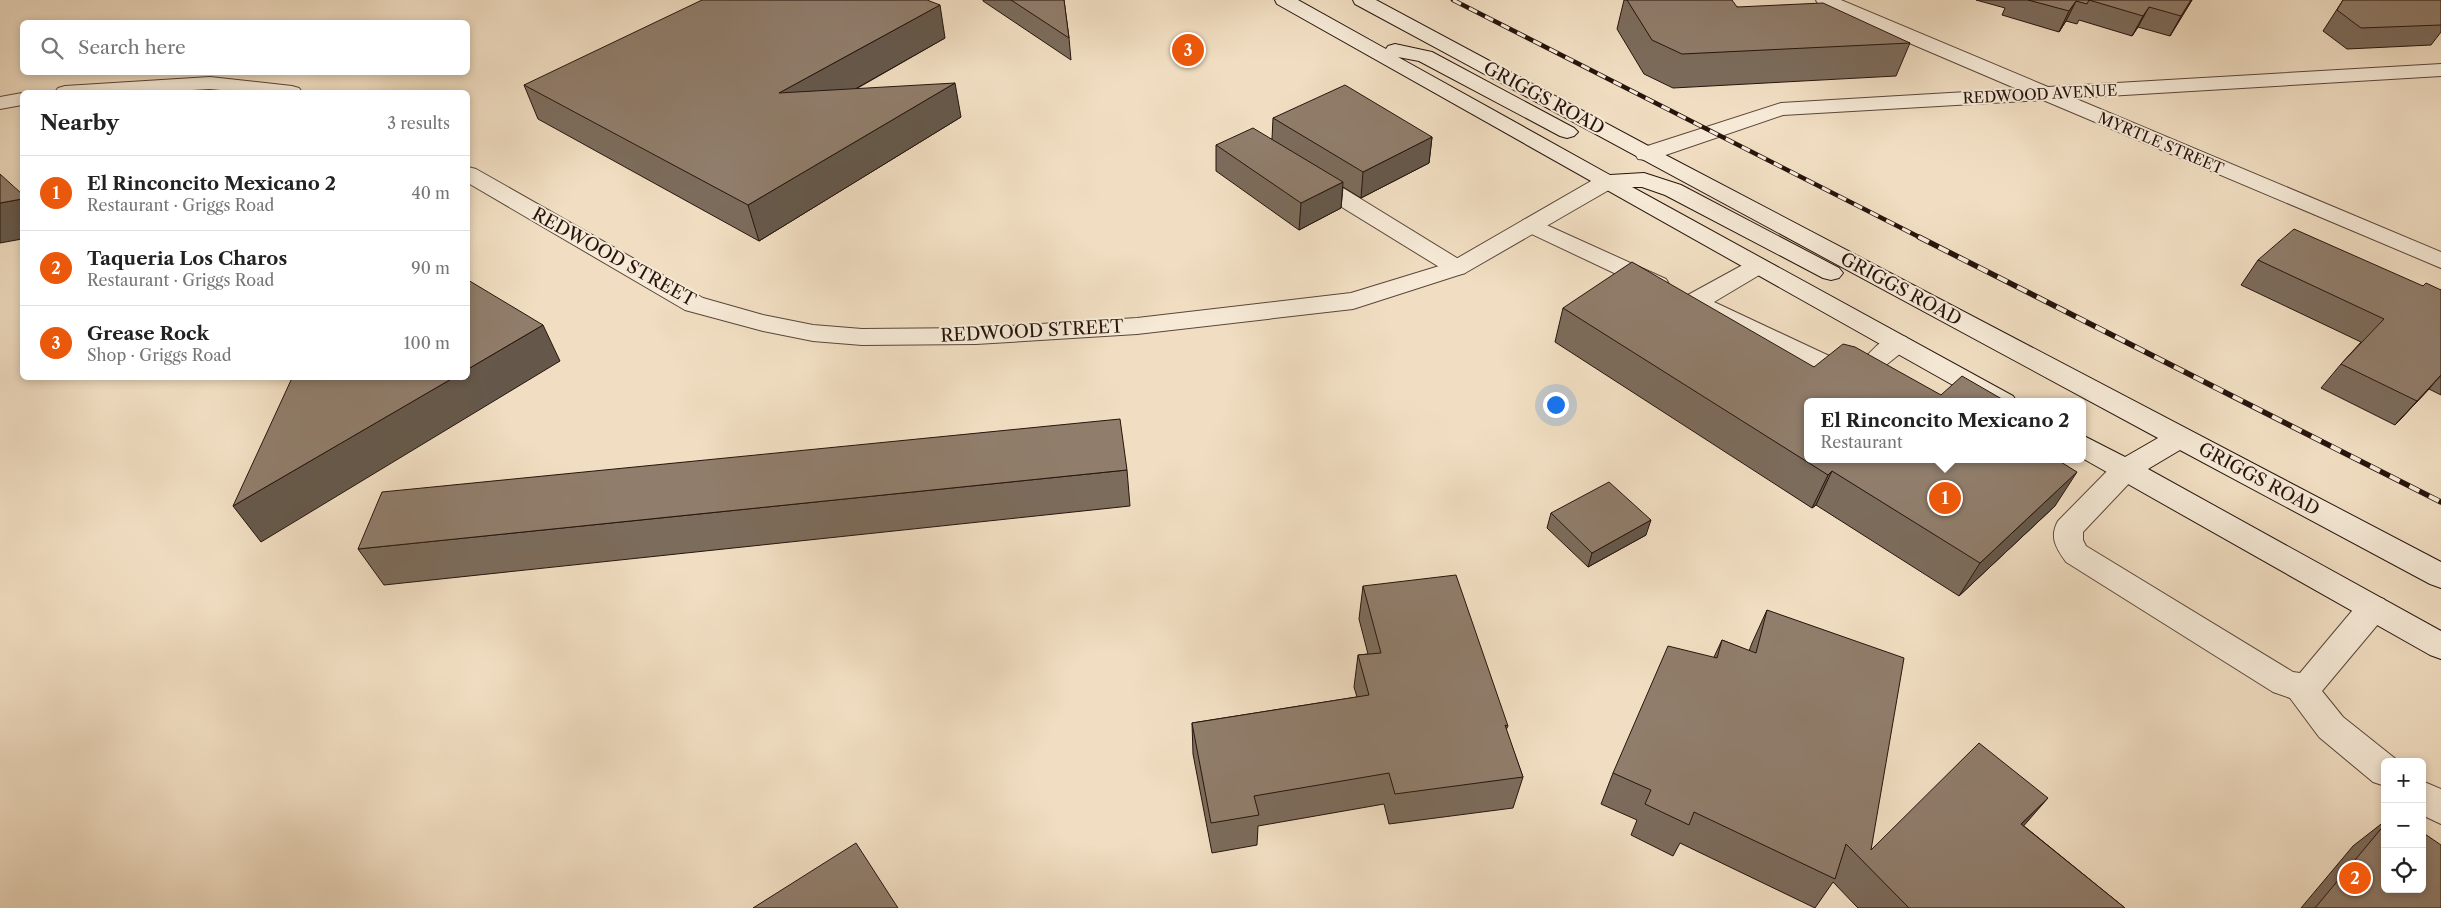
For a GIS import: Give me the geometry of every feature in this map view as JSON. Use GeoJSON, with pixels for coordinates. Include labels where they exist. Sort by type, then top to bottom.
{"type":"FeatureCollection","features":[{"type":"Feature","properties":{"kind":"street"},"geometry":{"type":"LineString","coordinates":[[1284,0],[1606,182],[1997,398]]}},
{"type":"Feature","properties":{"kind":"street","name":"GRIGGS ROAD"},"geometry":{"type":"LineString","coordinates":[[1362,0],[1646,154],[2441,576]]}},
{"type":"Feature","properties":{"kind":"street","name":"MYRTLE STREET"},"geometry":{"type":"LineString","coordinates":[[1825,0],[2441,262]]}},
{"type":"Feature","properties":{"kind":"street"},"geometry":{"type":"LineString","coordinates":[[1373,49],[1406,51],[1425,56],[1611,153],[1626,156],[1646,154]]}},
{"type":"Feature","properties":{"kind":"street","name":"REDWOOD AVENUE"},"geometry":{"type":"LineString","coordinates":[[1646,154],[1781,109],[2441,70]]}},
{"type":"Feature","properties":{"kind":"street"},"geometry":{"type":"LineString","coordinates":[[97,90],[210,83],[274,90]]}},
{"type":"Feature","properties":{"kind":"street"},"geometry":{"type":"LineString","coordinates":[[0,103],[20,99]]}},
{"type":"Feature","properties":{"kind":"street"},"geometry":{"type":"LineString","coordinates":[[1294,168],[1457,268]]}},
{"type":"Feature","properties":{"kind":"street","name":"REDWOOD STREET"},"geometry":{"type":"LineString","coordinates":[[470,175],[694,304],[763,323],[814,333],[862,337],[976,336],[1137,326],[1353,301],[1457,268],[1606,182]]}},
{"type":"Feature","properties":{"kind":"street"},"geometry":{"type":"LineString","coordinates":[[1606,182],[1644,180],[1674,190],[1853,285],[1900,288]]}},
{"type":"Feature","properties":{"kind":"street"},"geometry":{"type":"LineString","coordinates":[[1531,225],[1834,368],[1852,372],[1867,367],[1898,343]]}},
{"type":"Feature","properties":{"kind":"street"},"geometry":{"type":"LineString","coordinates":[[1695,302],[1758,266]]}},
{"type":"Feature","properties":{"kind":"street"},"geometry":{"type":"LineString","coordinates":[[2180,437],[2126,469],[2068,529],[2068,542],[2076,554],[2284,683],[2301,688],[2331,727],[2381,768]]}},
{"type":"Feature","properties":{"kind":"street"},"geometry":{"type":"LineString","coordinates":[[2086,447],[2441,646]]}},
{"type":"Feature","properties":{"kind":"street"},"geometry":{"type":"LineString","coordinates":[[2301,688],[2311,682],[2373,608]]}},
{"type":"Feature","properties":{"kind":"street"},"geometry":{"type":"LineString","coordinates":[[2426,799],[2441,808]]}},
{"type":"Feature","properties":{"kind":"building"},"geometry":{"type":"Polygon","coordinates":[[[702,0],[927,0],[940,5],[779,93],[955,83],[748,205],[524,85],[702,0]]]}},
{"type":"Feature","properties":{"kind":"building"},"geometry":{"type":"Polygon","coordinates":[[[1011,0],[1064,0],[1069,38],[1011,0]]]}},
{"type":"Feature","properties":{"kind":"building"},"geometry":{"type":"Polygon","coordinates":[[[1627,0],[1732,0],[1737,7],[1823,3],[1910,43],[1682,54],[1652,40],[1627,0]]]}},
{"type":"Feature","properties":{"kind":"building"},"geometry":{"type":"Polygon","coordinates":[[[2028,0],[2089,0],[2087,4],[2076,1],[2069,11],[2028,0]]]}},
{"type":"Feature","properties":{"kind":"building"},"geometry":{"type":"Polygon","coordinates":[[[2089,0],[2191,0],[2181,16],[2149,7],[2143,16],[2089,0]]]}},
{"type":"Feature","properties":{"kind":"building"},"geometry":{"type":"Polygon","coordinates":[[[2343,0],[2441,0],[2441,25],[2361,28],[2337,10],[2343,0]]]}},
{"type":"Feature","properties":{"kind":"building"},"geometry":{"type":"Polygon","coordinates":[[[1345,85],[1432,137],[1363,172],[1273,118],[1345,85]]]}},
{"type":"Feature","properties":{"kind":"building"},"geometry":{"type":"Polygon","coordinates":[[[1253,128],[1343,182],[1301,203],[1216,145],[1253,128]]]}},
{"type":"Feature","properties":{"kind":"building"},"geometry":{"type":"Polygon","coordinates":[[[0,174],[20,192],[20,199],[0,203],[0,174]]]}},
{"type":"Feature","properties":{"kind":"building"},"geometry":{"type":"Polygon","coordinates":[[[2294,229],[2423,286],[2426,283],[2441,290],[2441,375],[2417,401],[2341,364],[2384,319],[2258,260],[2294,229]]]}},
{"type":"Feature","properties":{"kind":"building"},"geometry":{"type":"Polygon","coordinates":[[[1632,262],[1814,367],[1843,344],[1855,347],[1941,395],[1962,376],[2000,398],[1804,398],[1804,460],[1563,308],[1632,262]]]}},
{"type":"Feature","properties":{"kind":"building"},"geometry":{"type":"Polygon","coordinates":[[[470,281],[543,325],[470,368],[470,281]]]}},
{"type":"Feature","properties":{"kind":"building"},"geometry":{"type":"Polygon","coordinates":[[[291,380],[450,380],[233,506],[291,380]]]}},
{"type":"Feature","properties":{"kind":"building"},"geometry":{"type":"Polygon","coordinates":[[[1120,419],[1127,470],[358,549],[382,492],[1120,419]]]}},
{"type":"Feature","properties":{"kind":"building"},"geometry":{"type":"Polygon","coordinates":[[[1809,463],[2062,463],[2077,472],[1980,563],[1832,471],[1828,475],[1809,463]]]}},
{"type":"Feature","properties":{"kind":"building"},"geometry":{"type":"Polygon","coordinates":[[[1609,482],[1651,520],[1592,553],[1551,513],[1609,482]]]}},
{"type":"Feature","properties":{"kind":"building"},"geometry":{"type":"Polygon","coordinates":[[[1456,575],[1508,726],[1505,725],[1523,777],[1395,794],[1389,773],[1254,796],[1259,815],[1211,823],[1192,723],[1369,695],[1358,655],[1381,653],[1363,586],[1456,575]]]}},
{"type":"Feature","properties":{"kind":"building"},"geometry":{"type":"Polygon","coordinates":[[[1767,610],[1904,658],[1871,850],[1979,743],[2048,798],[2021,824],[2125,908],[1909,908],[1846,844],[1835,879],[1694,812],[1689,825],[1645,804],[1651,790],[1613,773],[1668,646],[1717,658],[1722,640],[1756,653],[1767,610]]]}},
{"type":"Feature","properties":{"kind":"building"},"geometry":{"type":"Polygon","coordinates":[[[2381,829],[2381,893],[2426,893],[2426,835],[2441,845],[2441,908],[2315,908],[2381,829]]]}},
{"type":"Feature","properties":{"kind":"building"},"geometry":{"type":"Polygon","coordinates":[[[856,843],[898,908],[753,908],[856,843]]]}},
{"type":"Feature","properties":{"kind":"railway"},"geometry":{"type":"LineString","coordinates":[[1453,0],[1921,238]]}},
{"type":"Feature","properties":{"kind":"railway"},"geometry":{"type":"LineString","coordinates":[[1919,237],[2441,502]]}},
{"type":"Feature","properties":{"kind":"place","name":"Grease Rock"},"geometry":{"type":"Point","coordinates":[1188,50]}},
{"type":"Feature","properties":{"kind":"place","name":"El Rinconcito Mexicano 2"},"geometry":{"type":"Point","coordinates":[1945,498]}},
{"type":"Feature","properties":{"kind":"place","name":"Taqueria Los Charos"},"geometry":{"type":"Point","coordinates":[2355,878]}}]}
